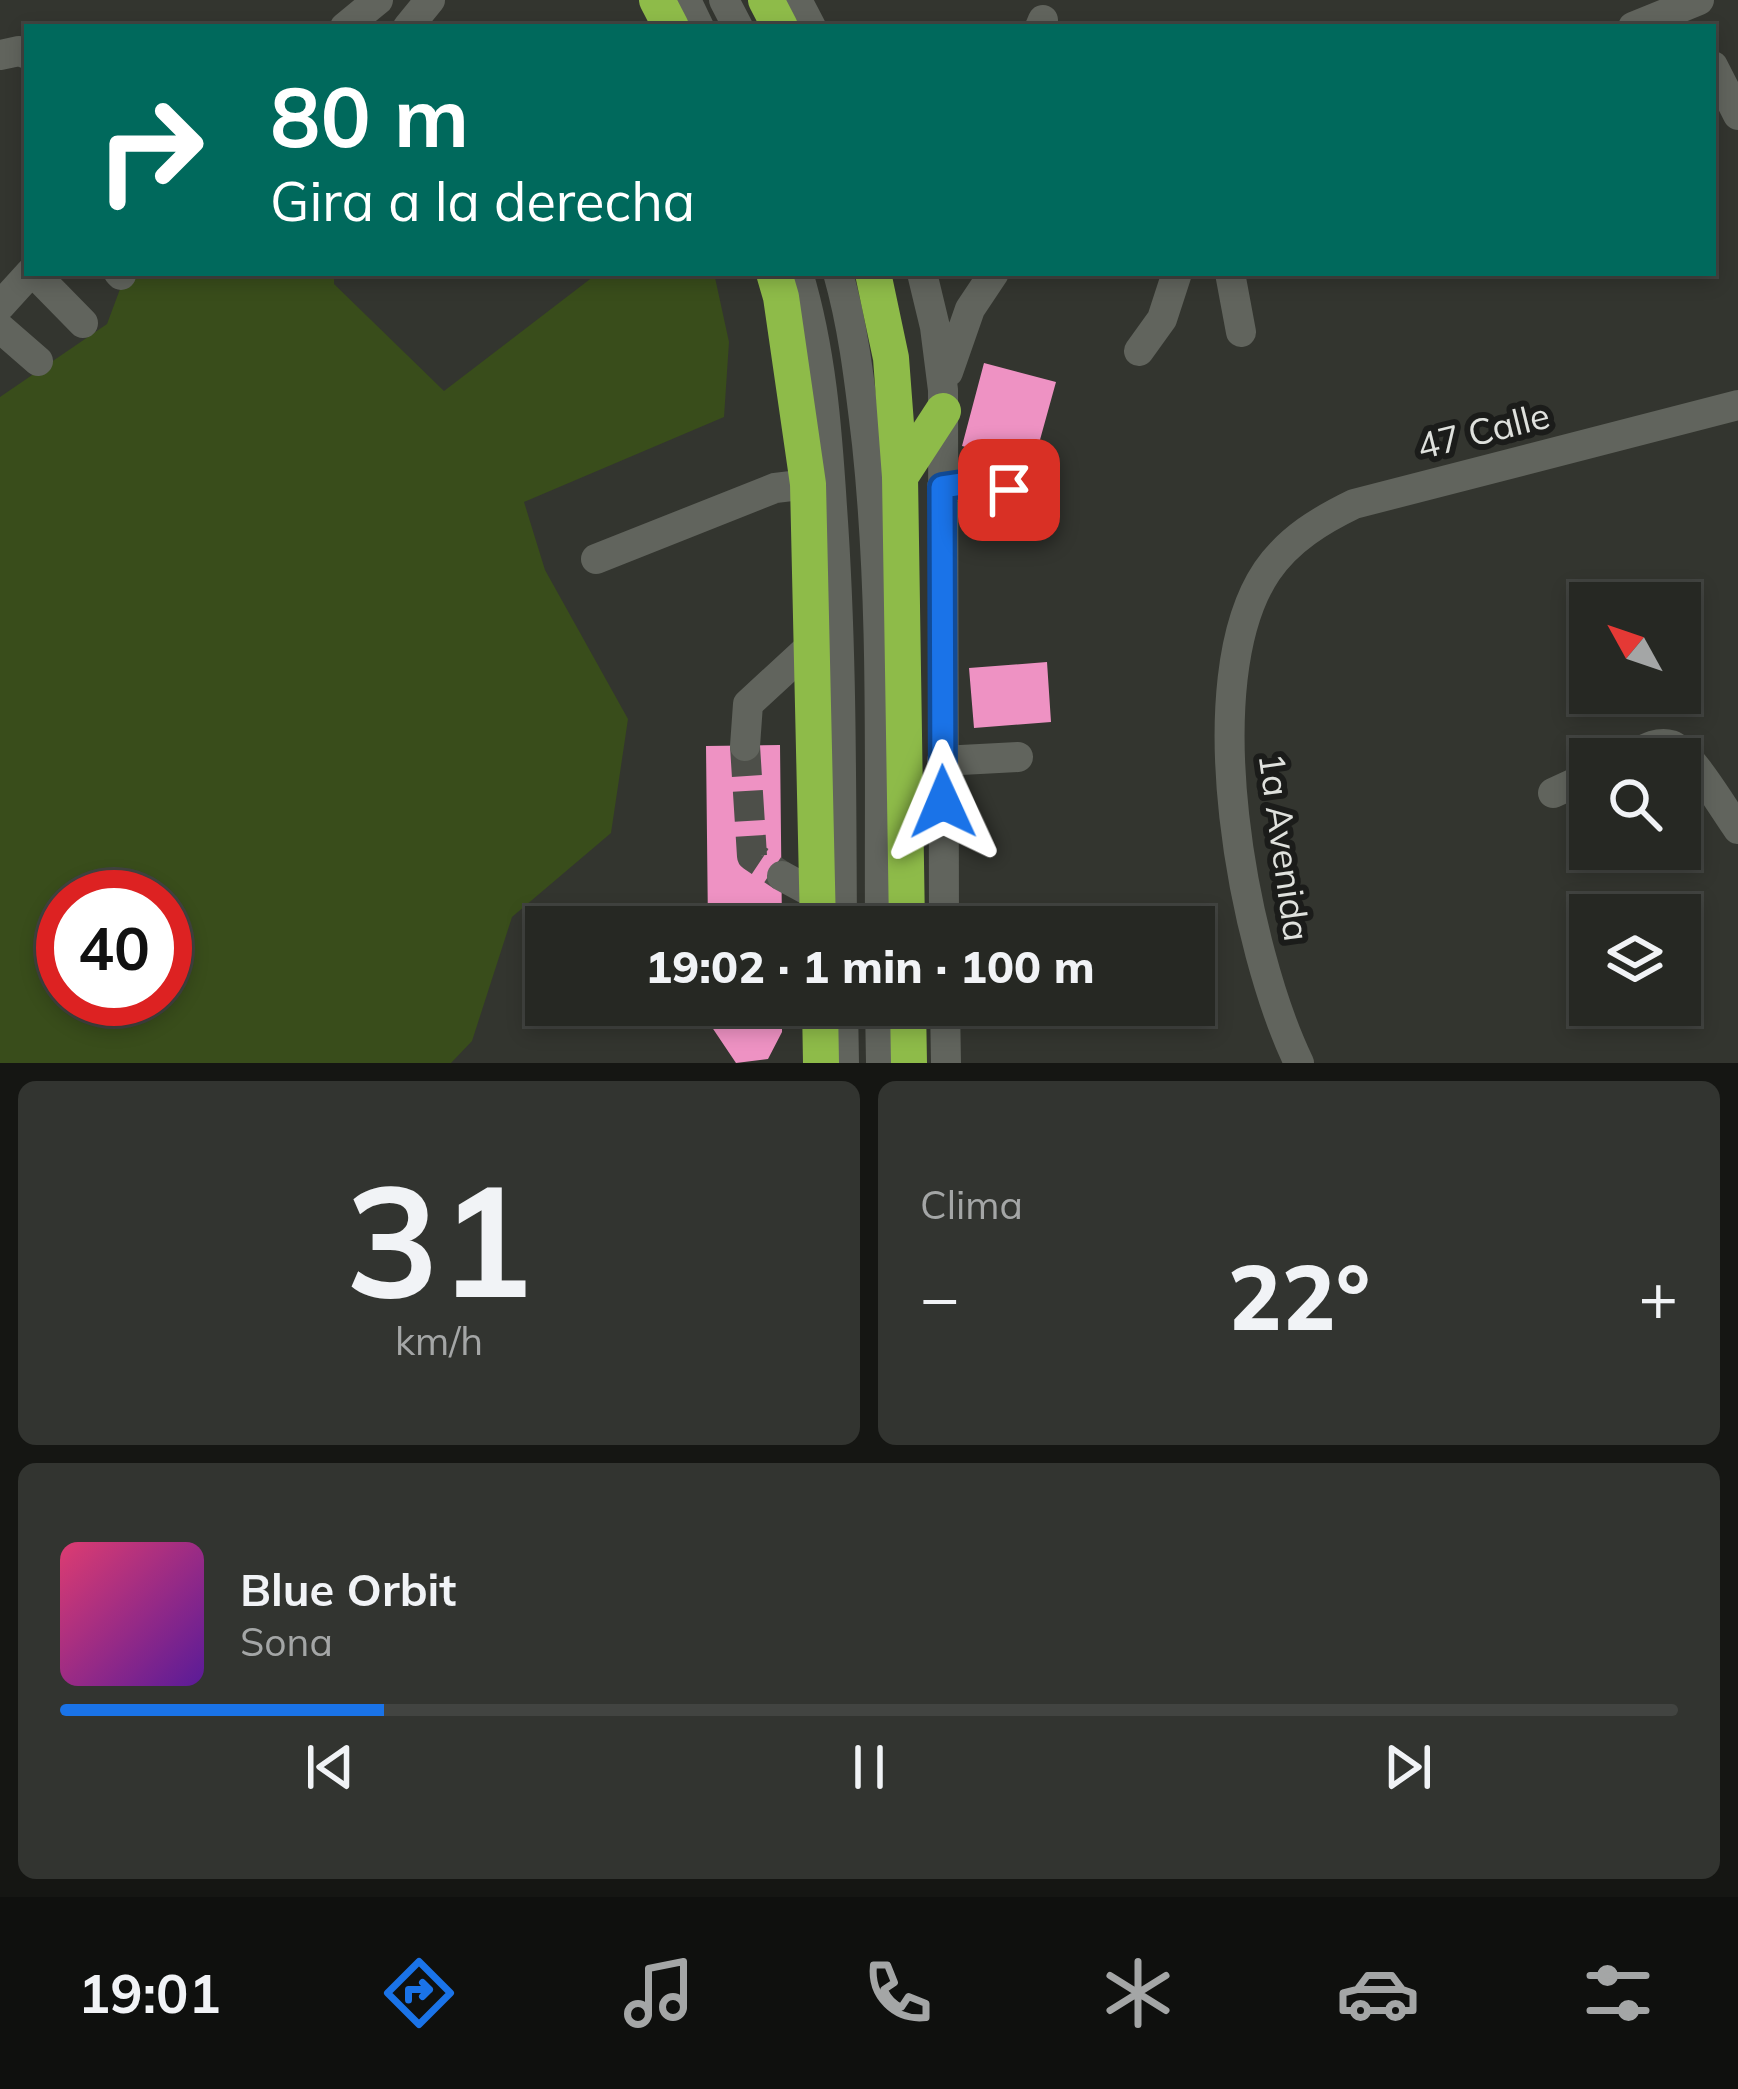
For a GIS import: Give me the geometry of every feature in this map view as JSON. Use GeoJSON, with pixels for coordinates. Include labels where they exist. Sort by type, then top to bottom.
{"type":"FeatureCollection","features":[{"type":"Feature","properties":{"kind":"highway"},"geometry":{"type":"LineString","coordinates":[[775,276],[808,484],[818,906]]}},
{"type":"Feature","properties":{"kind":"highway"},"geometry":{"type":"LineString","coordinates":[[874,276],[891,358],[900,477],[907,906]]}},
{"type":"Feature","properties":{"kind":"highway"},"geometry":{"type":"LineString","coordinates":[[900,477],[943,400]]}},
{"type":"Feature","properties":{"kind":"highway"},"geometry":{"type":"LineString","coordinates":[[821,1026],[822,1062]]}},
{"type":"Feature","properties":{"kind":"highway"},"geometry":{"type":"LineString","coordinates":[[908,1026],[909,1063]]}},
{"type":"Feature","properties":{"kind":"street"},"geometry":{"type":"LineString","coordinates":[[349,24],[377,0]]}},
{"type":"Feature","properties":{"kind":"street"},"geometry":{"type":"LineString","coordinates":[[410,24],[430,0]]}},
{"type":"Feature","properties":{"kind":"street"},"geometry":{"type":"LineString","coordinates":[[1642,24],[1688,9]]}},
{"type":"Feature","properties":{"kind":"street"},"geometry":{"type":"LineString","coordinates":[[1716,72],[1738,115]]}},
{"type":"Feature","properties":{"kind":"street"},"geometry":{"type":"LineString","coordinates":[[0,305],[29,276]]}},
{"type":"Feature","properties":{"kind":"street"},"geometry":{"type":"LineString","coordinates":[[35,276],[82,322]]}},
{"type":"Feature","properties":{"kind":"street"},"geometry":{"type":"LineString","coordinates":[[799,276],[826,410],[840,608],[842,906]]}},
{"type":"Feature","properties":{"kind":"street"},"geometry":{"type":"LineString","coordinates":[[839,276],[858,367],[872,497],[880,906]]}},
{"type":"Feature","properties":{"kind":"street"},"geometry":{"type":"LineString","coordinates":[[923,276],[935,327],[943,400],[944,906]]}},
{"type":"Feature","properties":{"kind":"street"},"geometry":{"type":"LineString","coordinates":[[943,400],[970,309],[992,276]]}},
{"type":"Feature","properties":{"kind":"street"},"geometry":{"type":"LineString","coordinates":[[1139,351],[1162,319],[1176,276]]}},
{"type":"Feature","properties":{"kind":"street"},"geometry":{"type":"LineString","coordinates":[[1231,276],[1241,332]]}},
{"type":"Feature","properties":{"kind":"street"},"geometry":{"type":"LineString","coordinates":[[0,328],[38,361]]}},
{"type":"Feature","properties":{"kind":"street","name":"47 Calle"},"geometry":{"type":"LineString","coordinates":[[1268,570],[1289,545],[1324,518],[1354,504],[1738,405]]}},
{"type":"Feature","properties":{"kind":"street"},"geometry":{"type":"LineString","coordinates":[[596,559],[775,488],[808,484]]}},
{"type":"Feature","properties":{"kind":"street"},"geometry":{"type":"LineString","coordinates":[[942,487],[973,485],[1045,495]]}},
{"type":"Feature","properties":{"kind":"street","name":"1a Avenida"},"geometry":{"type":"LineString","coordinates":[[1268,570],[1254,595],[1236,652],[1230,719],[1237,841],[1255,936],[1277,1012],[1299,1063]]}},
{"type":"Feature","properties":{"kind":"street"},"geometry":{"type":"LineString","coordinates":[[745,746],[748,704],[812,645]]}},
{"type":"Feature","properties":{"kind":"street"},"geometry":{"type":"LineString","coordinates":[[942,760],[1018,757]]}},
{"type":"Feature","properties":{"kind":"street"},"geometry":{"type":"LineString","coordinates":[[1701,778],[1738,829]]}},
{"type":"Feature","properties":{"kind":"street"},"geometry":{"type":"LineString","coordinates":[[1553,794],[1569,786]]}},
{"type":"Feature","properties":{"kind":"street"},"geometry":{"type":"LineString","coordinates":[[782,876],[813,906]]}},
{"type":"Feature","properties":{"kind":"street"},"geometry":{"type":"LineString","coordinates":[[822,1062],[835,1026]]}},
{"type":"Feature","properties":{"kind":"street"},"geometry":{"type":"LineString","coordinates":[[880,1026],[881,1063]]}},
{"type":"Feature","properties":{"kind":"street"},"geometry":{"type":"LineString","coordinates":[[946,1026],[946,1063]]}},
{"type":"Feature","properties":{"kind":"green space"},"geometry":{"type":"Polygon","coordinates":[[[125,276],[334,276],[334,284],[444,391],[594,276],[715,276],[729,342],[724,417],[524,502],[545,570],[628,719],[611,833],[512,917],[472,1041],[451,1063],[0,1063],[0,397],[107,324],[125,276]]]}},
{"type":"Feature","properties":{"kind":"building"},"geometry":{"type":"Polygon","coordinates":[[[984,363],[1056,382],[1033,465],[962,446],[984,363]]]}},
{"type":"Feature","properties":{"kind":"building"},"geometry":{"type":"Polygon","coordinates":[[[1047,662],[1051,722],[974,728],[969,668],[1047,662]]]}},
{"type":"Feature","properties":{"kind":"building"},"geometry":{"type":"Polygon","coordinates":[[[780,745],[782,906],[708,906],[706,746],[780,745]]]}},
{"type":"Feature","properties":{"kind":"building"},"geometry":{"type":"Polygon","coordinates":[[[711,1026],[782,1026],[768,1059],[736,1063],[711,1026]]]}},
{"type":"Feature","properties":{"kind":"tunnel"},"geometry":{"type":"LineString","coordinates":[[745,746],[752,856],[782,876]]}},
{"type":"Feature","properties":{"kind":"route"},"geometry":{"type":"LineString","coordinates":[[943,802],[942,487],[962,484],[1009,490]]}}]}
